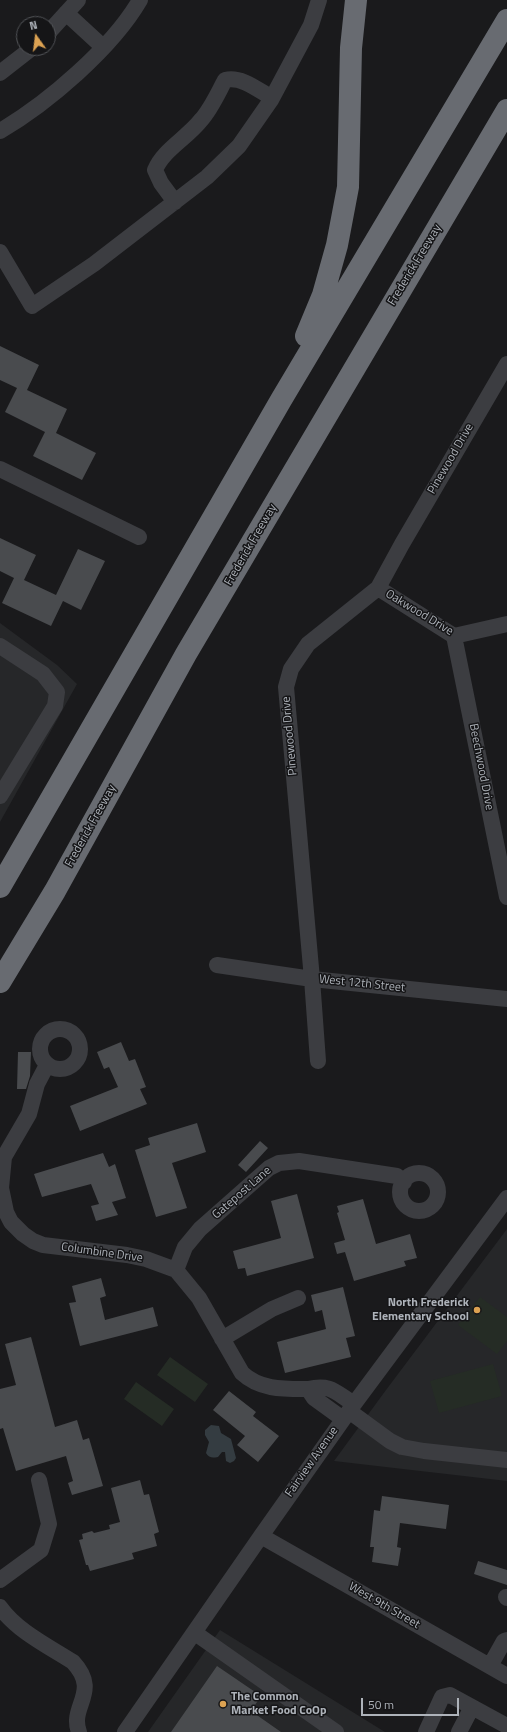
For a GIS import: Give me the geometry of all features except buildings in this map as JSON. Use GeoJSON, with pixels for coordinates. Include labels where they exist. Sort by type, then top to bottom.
{"type":"FeatureCollection","features":[{"type":"Feature","properties":{"kind":"highway"},"geometry":{"type":"LineString","coordinates":[[281,400],[323,295],[338,238],[348,187],[351,48],[356,0]]}},
{"type":"Feature","properties":{"kind":"highway"},"geometry":{"type":"LineString","coordinates":[[0,887],[281,400],[507,20]]}},
{"type":"Feature","properties":{"kind":"highway","name":"Frederick Freeway"},"geometry":{"type":"LineString","coordinates":[[0,982],[55,891],[190,647],[507,110]]}},
{"type":"Feature","properties":{"kind":"street"},"geometry":{"type":"LineString","coordinates":[[56,24],[78,0]]}},
{"type":"Feature","properties":{"kind":"street"},"geometry":{"type":"LineString","coordinates":[[0,131],[70,80],[130,17],[140,0]]}},
{"type":"Feature","properties":{"kind":"street"},"geometry":{"type":"LineString","coordinates":[[0,252],[32,306],[94,264],[207,177],[239,146],[272,98],[311,25],[319,0]]}},
{"type":"Feature","properties":{"kind":"street"},"geometry":{"type":"LineString","coordinates":[[66,13],[102,47]]}},
{"type":"Feature","properties":{"kind":"street"},"geometry":{"type":"LineString","coordinates":[[0,73],[22,56]]}},
{"type":"Feature","properties":{"kind":"street"},"geometry":{"type":"LineString","coordinates":[[175,202],[161,183],[155,170],[159,160],[184,139],[202,120],[225,80],[232,78],[247,83],[272,98]]}},
{"type":"Feature","properties":{"kind":"street","name":"Pinewood Drive"},"geometry":{"type":"LineString","coordinates":[[318,1061],[286,687],[291,669],[308,644],[378,588],[502,383],[507,364]]}},
{"type":"Feature","properties":{"kind":"street"},"geometry":{"type":"LineString","coordinates":[[0,469],[139,537]]}},
{"type":"Feature","properties":{"kind":"street","name":"Oakwood Drive"},"geometry":{"type":"LineString","coordinates":[[378,588],[454,636],[507,624]]}},
{"type":"Feature","properties":{"kind":"street","name":"Beechwood Drive"},"geometry":{"type":"LineString","coordinates":[[454,636],[507,897]]}},
{"type":"Feature","properties":{"kind":"street"},"geometry":{"type":"LineString","coordinates":[[0,646],[43,674],[57,692],[55,706],[6,778],[0,796]]}},
{"type":"Feature","properties":{"kind":"street","name":"West 12th Street"},"geometry":{"type":"LineString","coordinates":[[217,965],[312,979],[507,999]]}},
{"type":"Feature","properties":{"kind":"street","name":"Columbine Drive"},"geometry":{"type":"LineString","coordinates":[[47,1065],[37,1084],[30,1114],[4,1156],[1,1175],[1,1197],[11,1222],[23,1234],[43,1245],[127,1255],[146,1259],[176,1270]]}},
{"type":"Feature","properties":{"kind":"street","name":"Gatepost Lane"},"geometry":{"type":"LineString","coordinates":[[176,1270],[185,1247],[200,1229],[269,1168],[280,1163],[299,1161],[397,1176],[404,1182]]}},
{"type":"Feature","properties":{"kind":"street","name":"Fairview Avenue"},"geometry":{"type":"LineString","coordinates":[[125,1732],[349,1411],[507,1198]]}},
{"type":"Feature","properties":{"kind":"street"},"geometry":{"type":"LineString","coordinates":[[176,1270],[199,1298],[242,1373],[253,1382],[274,1388],[308,1389],[321,1386],[331,1389],[349,1411],[390,1441],[402,1447],[424,1451],[507,1460]]}},
{"type":"Feature","properties":{"kind":"street"},"geometry":{"type":"LineString","coordinates":[[222,1338],[272,1309],[298,1298]]}},
{"type":"Feature","properties":{"kind":"street"},"geometry":{"type":"LineString","coordinates":[[0,1580],[41,1550],[49,1524],[39,1480]]}},
{"type":"Feature","properties":{"kind":"street","name":"West 9th Street"},"geometry":{"type":"LineString","coordinates":[[261,1536],[502,1671]]}},
{"type":"Feature","properties":{"kind":"street"},"geometry":{"type":"LineString","coordinates":[[0,1607],[17,1625],[73,1662],[78,1668],[85,1682],[85,1692],[78,1715],[77,1724],[79,1732]]}},
{"type":"Feature","properties":{"kind":"street"},"geometry":{"type":"LineString","coordinates":[[195,1633],[336,1732]]}},
{"type":"Feature","properties":{"kind":"street"},"geometry":{"type":"LineString","coordinates":[[502,1671],[504,1641],[507,1640]]}},
{"type":"Feature","properties":{"kind":"street"},"geometry":{"type":"LineString","coordinates":[[426,1732],[442,1697],[450,1695],[507,1726],[503,1732]]}},
{"type":"Feature","properties":{"kind":"street"},"geometry":{"type":"LineString","coordinates":[[459,1732],[472,1707]]}},
{"type":"Feature","properties":{"kind":"shaded area"},"geometry":{"type":"Polygon","coordinates":[[[0,623],[57,665],[77,684],[0,822],[0,623]]]}},
{"type":"Feature","properties":{"kind":"shaded area","name":"North Frederick Elementary School"},"geometry":{"type":"Polygon","coordinates":[[[507,1229],[507,1481],[334,1461],[386,1390],[507,1229]]]}},
{"type":"Feature","properties":{"kind":"shaded area"},"geometry":{"type":"Polygon","coordinates":[[[480,1297],[507,1317],[507,1341],[497,1354],[458,1325],[480,1297]]]}},
{"type":"Feature","properties":{"kind":"shaded area"},"geometry":{"type":"Polygon","coordinates":[[[170,1357],[208,1384],[195,1402],[157,1375],[170,1357]]]}},
{"type":"Feature","properties":{"kind":"shaded area"},"geometry":{"type":"Polygon","coordinates":[[[493,1364],[502,1396],[439,1413],[430,1381],[493,1364]]]}},
{"type":"Feature","properties":{"kind":"shaded area"},"geometry":{"type":"Polygon","coordinates":[[[136,1382],[174,1409],[162,1426],[124,1399],[136,1382]]]}},
{"type":"Feature","properties":{"kind":"shaded area"},"geometry":{"type":"Polygon","coordinates":[[[211,1425],[219,1426],[221,1433],[231,1439],[236,1458],[234,1461],[230,1463],[226,1461],[225,1452],[222,1452],[218,1457],[214,1458],[207,1455],[206,1453],[209,1442],[205,1435],[205,1430],[211,1425]]]}},
{"type":"Feature","properties":{"kind":"shaded area"},"geometry":{"type":"Polygon","coordinates":[[[220,1630],[385,1732],[148,1732],[220,1630]]]}},
{"type":"Feature","properties":{"kind":"place","name":"North Frederick Elementary School"},"geometry":{"type":"Point","coordinates":[477,1310]}},
{"type":"Feature","properties":{"kind":"place","name":"The Common Market Food CoOp"},"geometry":{"type":"Point","coordinates":[223,1704]}}]}
